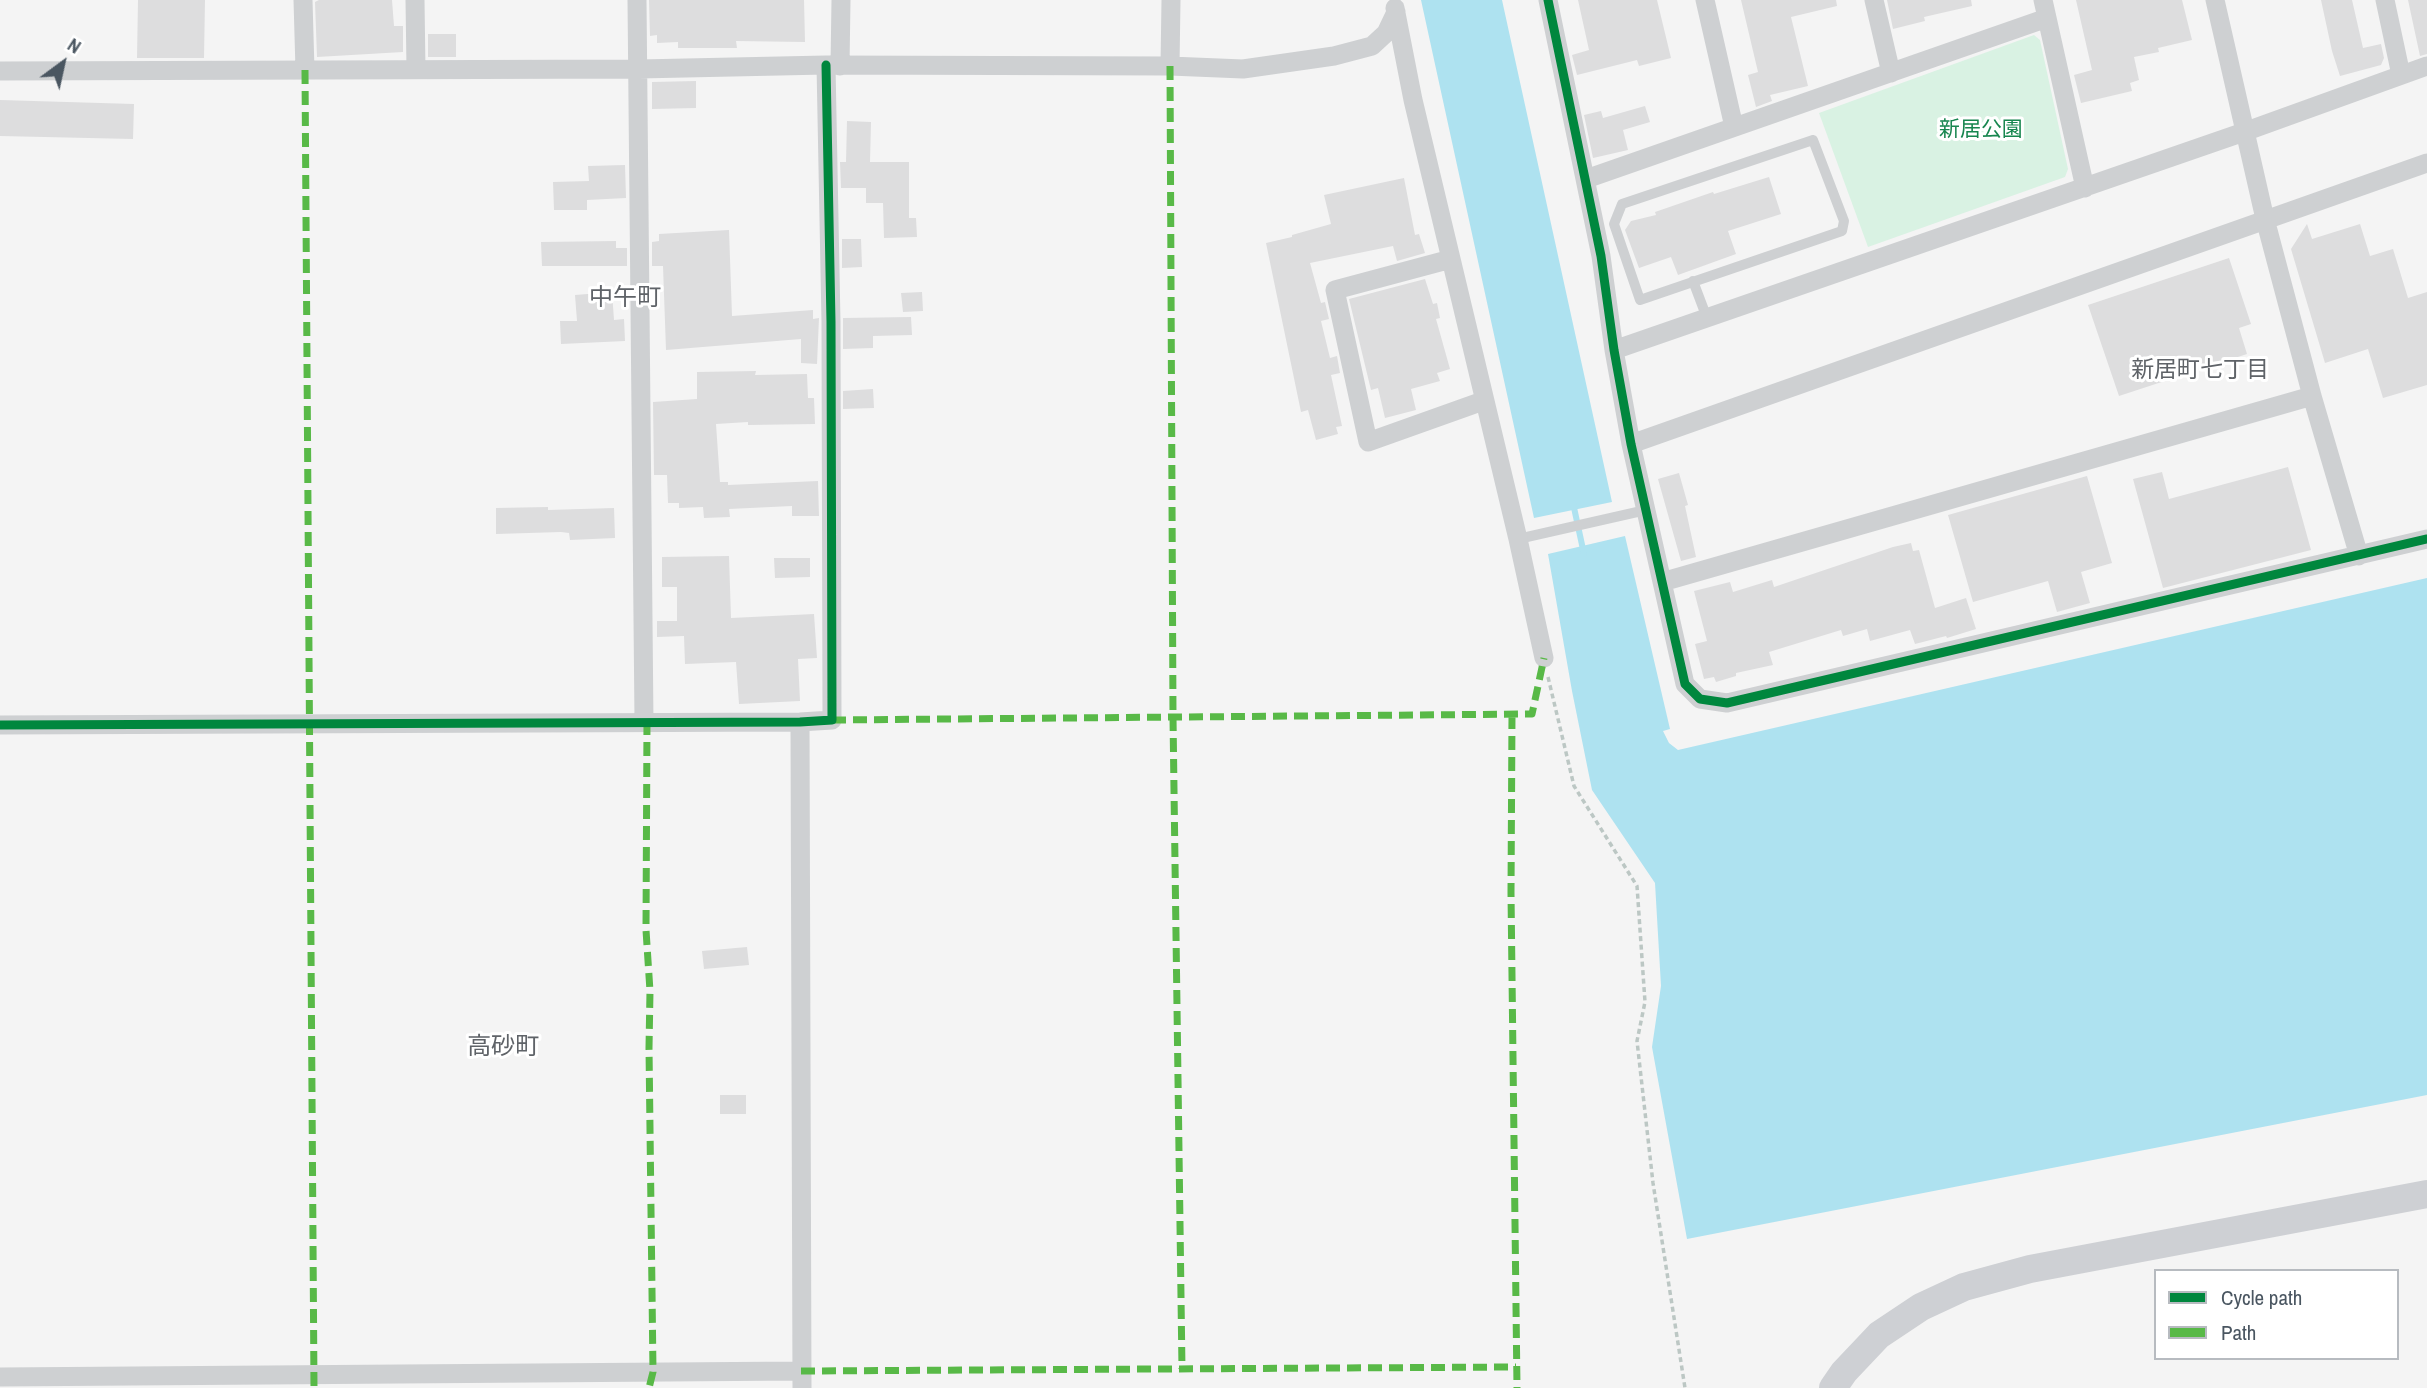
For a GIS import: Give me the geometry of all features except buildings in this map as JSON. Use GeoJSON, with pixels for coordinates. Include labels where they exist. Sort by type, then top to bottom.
{"type":"FeatureCollection","features":[{"type":"Feature","properties":{"kind":"street"},"geometry":{"type":"LineString","coordinates":[[303,0],[305,70]]}},
{"type":"Feature","properties":{"kind":"street"},"geometry":{"type":"LineString","coordinates":[[415,0],[416,69]]}},
{"type":"Feature","properties":{"kind":"street"},"geometry":{"type":"LineString","coordinates":[[638,0],[644,721]]}},
{"type":"Feature","properties":{"kind":"street"},"geometry":{"type":"LineString","coordinates":[[0,725],[832,720],[833,66],[841,0]]}},
{"type":"Feature","properties":{"kind":"street"},"geometry":{"type":"LineString","coordinates":[[1170,66],[1171,0]]}},
{"type":"Feature","properties":{"kind":"street"},"geometry":{"type":"LineString","coordinates":[[1548,0],[1601,256],[1630,444],[1685,684],[1700,699],[1727,703],[2427,539]]}},
{"type":"Feature","properties":{"kind":"street"},"geometry":{"type":"LineString","coordinates":[[1705,0],[1734,127]]}},
{"type":"Feature","properties":{"kind":"street"},"geometry":{"type":"LineString","coordinates":[[1874,0],[1891,73]]}},
{"type":"Feature","properties":{"kind":"street"},"geometry":{"type":"LineString","coordinates":[[2215,0],[2265,219],[2312,396],[2359,556]]}},
{"type":"Feature","properties":{"kind":"street"},"geometry":{"type":"LineString","coordinates":[[2385,0],[2401,75]]}},
{"type":"Feature","properties":{"kind":"street"},"geometry":{"type":"LineString","coordinates":[[0,71],[833,66],[1170,66],[1243,69],[1334,56],[1372,46],[1386,33],[1395,6]]}},
{"type":"Feature","properties":{"kind":"street"},"geometry":{"type":"LineString","coordinates":[[1395,6],[1413,100],[1544,658]]}},
{"type":"Feature","properties":{"kind":"street"},"geometry":{"type":"LineString","coordinates":[[1586,179],[1891,73],[2045,9],[2085,188]]}},
{"type":"Feature","properties":{"kind":"street"},"geometry":{"type":"LineString","coordinates":[[1614,350],[2085,188],[2427,66]]}},
{"type":"Feature","properties":{"kind":"street"},"geometry":{"type":"LineString","coordinates":[[1630,444],[2427,163]]}},
{"type":"Feature","properties":{"kind":"street"},"geometry":{"type":"LineString","coordinates":[[1451,259],[1335,290],[1368,442],[1483,401]]}},
{"type":"Feature","properties":{"kind":"street"},"geometry":{"type":"LineString","coordinates":[[1662,582],[2312,396]]}},
{"type":"Feature","properties":{"kind":"street"},"geometry":{"type":"LineString","coordinates":[[0,1377],[801,1379],[800,722]]}},
{"type":"Feature","properties":{"kind":"street"},"geometry":{"type":"LineString","coordinates":[[1833,1388],[1844,1372],[1879,1335],[1921,1307],[1964,1287],[2030,1269],[2427,1194]]}},
{"type":"Feature","properties":{"kind":"lane"},"geometry":{"type":"LineString","coordinates":[[1813,140],[1844,221],[1842,231],[1693,281],[1640,300],[1614,224],[1622,204],[1813,140]]}},
{"type":"Feature","properties":{"kind":"lane"},"geometry":{"type":"LineString","coordinates":[[1693,281],[1707,317]]}},
{"type":"Feature","properties":{"kind":"lane"},"geometry":{"type":"LineString","coordinates":[[1518,540],[1646,510]]}},
{"type":"Feature","properties":{"kind":"path"},"geometry":{"type":"LineString","coordinates":[[1544,658],[1574,786],[1637,886],[1644,1002],[1637,1041],[1653,1183],[1685,1388]]}},
{"type":"Feature","properties":{"kind":"green space","name":"新居公園"},"geometry":{"type":"Polygon","coordinates":[[[2034,35],[2040,40],[2068,169],[2065,177],[1868,247],[1819,113],[2034,35]]]}},
{"type":"Feature","properties":{"kind":"water"},"geometry":{"type":"Polygon","coordinates":[[[1421,0],[1502,0],[1612,502],[1534,518],[1421,0]]]}},
{"type":"Feature","properties":{"kind":"water"},"geometry":{"type":"Polygon","coordinates":[[[1625,536],[1670,729],[1663,731],[1669,743],[1678,750],[2427,578],[2427,1095],[1687,1239],[1652,1047],[1661,986],[1655,883],[1592,790],[1548,554],[1625,536]]]}},
{"type":"Feature","properties":{"kind":"waterway"},"geometry":{"type":"LineString","coordinates":[[1573,503],[1584,554]]}},
{"type":"Feature","properties":{"kind":"marked path"},"geometry":{"type":"LineString","coordinates":[[1170,66],[1173,717],[1182,1369]]}},
{"type":"Feature","properties":{"kind":"marked path"},"geometry":{"type":"LineString","coordinates":[[305,70],[314,1388]]}},
{"type":"Feature","properties":{"kind":"marked path"},"geometry":{"type":"LineString","coordinates":[[832,720],[1532,714],[1544,658]]}},
{"type":"Feature","properties":{"kind":"marked path"},"geometry":{"type":"LineString","coordinates":[[1512,715],[1511,893],[1517,1388]]}},
{"type":"Feature","properties":{"kind":"marked path"},"geometry":{"type":"LineString","coordinates":[[647,721],[646,930],[650,991],[653,1372],[649,1388]]}},
{"type":"Feature","properties":{"kind":"marked path"},"geometry":{"type":"LineString","coordinates":[[801,1371],[1516,1367]]}},
{"type":"Feature","properties":{"kind":"cycle path"},"geometry":{"type":"LineString","coordinates":[[1548,0],[1601,256],[1631,444],[1685,684],[1700,699],[1727,703],[2427,539]]}},
{"type":"Feature","properties":{"kind":"cycle path"},"geometry":{"type":"LineString","coordinates":[[0,725],[832,720],[831,322],[826,65]]}},
{"type":"Feature","properties":{"kind":"district","name":"中午町"},"geometry":{"type":"Point","coordinates":[625,299]}},
{"type":"Feature","properties":{"kind":"district","name":"新居町七丁目"},"geometry":{"type":"Point","coordinates":[2200,371]}},
{"type":"Feature","properties":{"kind":"district","name":"高砂町"},"geometry":{"type":"Point","coordinates":[503,1048]}}]}
